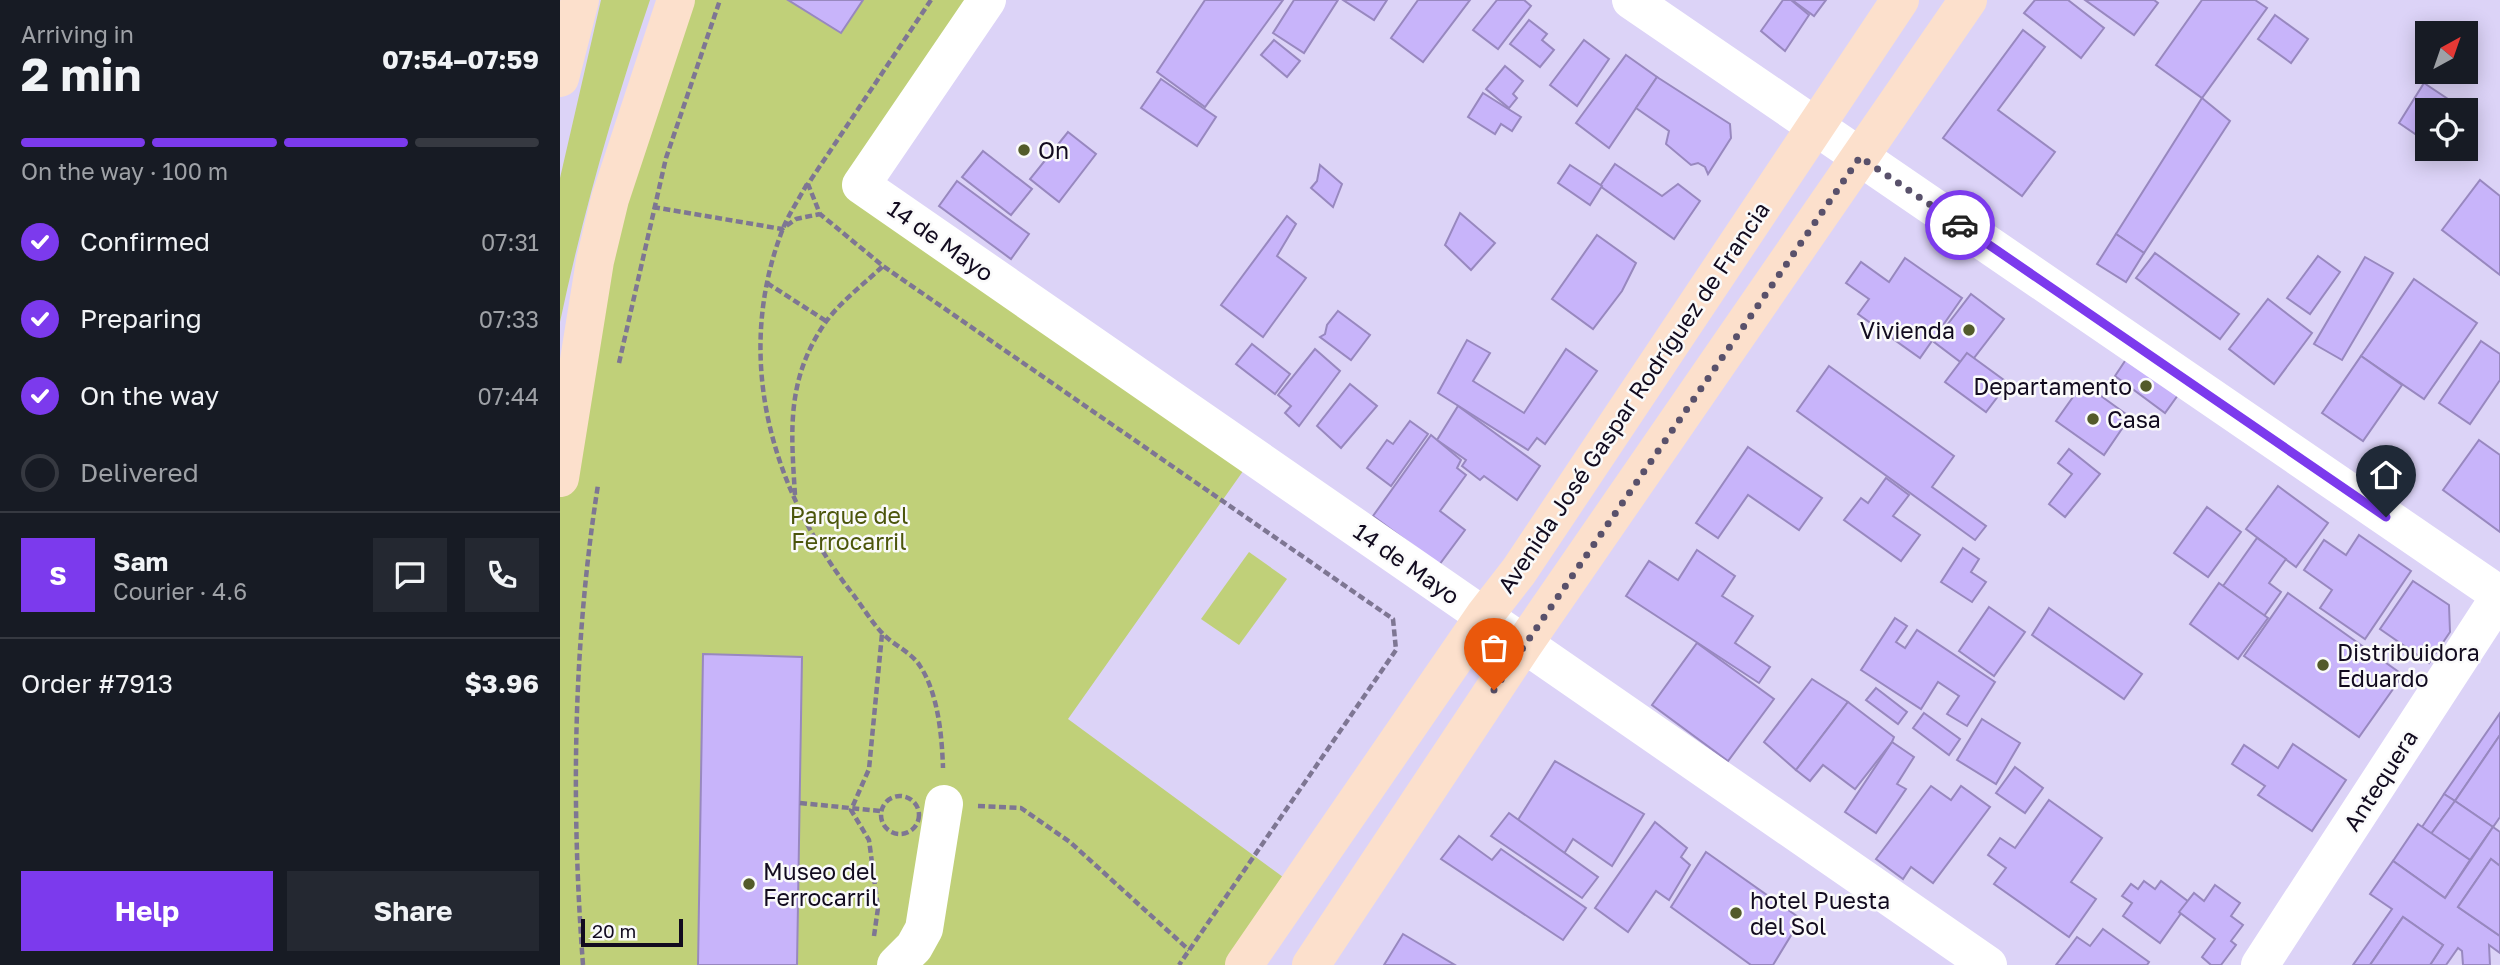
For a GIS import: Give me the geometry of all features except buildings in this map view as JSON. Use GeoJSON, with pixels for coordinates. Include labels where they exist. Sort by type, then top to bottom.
{"type":"FeatureCollection","features":[{"type":"Feature","properties":{"kind":"main road"},"geometry":{"type":"LineString","coordinates":[[560,78],[580,0]]}},
{"type":"Feature","properties":{"kind":"main road"},"geometry":{"type":"LineString","coordinates":[[560,478],[595,261],[610,199],[676,0]]}},
{"type":"Feature","properties":{"kind":"main road","name":"Avenida José Gaspar Rodríguez de Francia"},"geometry":{"type":"LineString","coordinates":[[1244,965],[1484,617],[1519,571],[1900,0]]}},
{"type":"Feature","properties":{"kind":"main road"},"geometry":{"type":"LineString","coordinates":[[1311,965],[1524,644],[1968,0]]}},
{"type":"Feature","properties":{"kind":"street","name":"14 de Mayo"},"geometry":{"type":"LineString","coordinates":[[987,0],[861,185],[1988,965]]}},
{"type":"Feature","properties":{"kind":"street"},"geometry":{"type":"LineString","coordinates":[[1631,0],[2500,595]]}},
{"type":"Feature","properties":{"kind":"street","name":"Antequera"},"geometry":{"type":"LineString","coordinates":[[2260,965],[2500,595]]}},
{"type":"Feature","properties":{"kind":"street"},"geometry":{"type":"LineString","coordinates":[[884,955],[914,947],[924,929],[931,806]]}},
{"type":"Feature","properties":{"kind":"path"},"geometry":{"type":"LineString","coordinates":[[617,373],[666,158],[720,0]]}},
{"type":"Feature","properties":{"kind":"path"},"geometry":{"type":"LineString","coordinates":[[808,184],[782,229],[766,283],[760,326],[765,416],[795,503],[841,578],[882,634],[920,665],[937,711],[931,806],[919,816],[914,828],[901,834],[888,830],[880,811]]}},
{"type":"Feature","properties":{"kind":"path"},"geometry":{"type":"LineString","coordinates":[[653,207],[782,229],[796,219],[820,214]]}},
{"type":"Feature","properties":{"kind":"path"},"geometry":{"type":"LineString","coordinates":[[795,503],[791,421],[794,390],[803,363],[826,321],[883,266]]}},
{"type":"Feature","properties":{"kind":"path"},"geometry":{"type":"LineString","coordinates":[[766,283],[826,321]]}},
{"type":"Feature","properties":{"kind":"path"},"geometry":{"type":"LineString","coordinates":[[583,965],[577,847],[576,690],[583,600],[600,474]]}},
{"type":"Feature","properties":{"kind":"path"},"geometry":{"type":"LineString","coordinates":[[1178,965],[1396,650],[1393,620]]}},
{"type":"Feature","properties":{"kind":"path"},"geometry":{"type":"LineString","coordinates":[[851,810],[869,769],[882,634]]}},
{"type":"Feature","properties":{"kind":"path"},"geometry":{"type":"LineString","coordinates":[[880,811],[887,801],[898,796],[931,806],[1021,808],[1070,842],[1189,950]]}},
{"type":"Feature","properties":{"kind":"path"},"geometry":{"type":"LineString","coordinates":[[800,803],[880,811]]}},
{"type":"Feature","properties":{"kind":"path"},"geometry":{"type":"LineString","coordinates":[[851,810],[869,840],[884,955]]}},
{"type":"Feature","properties":{"kind":"green space"},"geometry":{"type":"Polygon","coordinates":[[[601,0],[650,0],[600,160],[560,322],[560,178],[601,0]]]}},
{"type":"Feature","properties":{"kind":"green space","name":"Parque del Ferrocarril"},"geometry":{"type":"Polygon","coordinates":[[[676,0],[987,0],[861,185],[1253,457],[1068,719],[1298,888],[1245,965],[560,965],[560,478],[676,0]]]}},
{"type":"Feature","properties":{"kind":"green space"},"geometry":{"type":"Polygon","coordinates":[[[1249,552],[1287,579],[1239,645],[1201,619],[1249,552]]]}},
{"type":"Feature","properties":{"kind":"way so far"},"geometry":{"type":"LineString","coordinates":[[1494,690],[1860,157],[1960,225]]}},
{"type":"Feature","properties":{"kind":"place","name":"On"},"geometry":{"type":"Point","coordinates":[1024,150]}},
{"type":"Feature","properties":{"kind":"place","name":"Vivienda"},"geometry":{"type":"Point","coordinates":[1969,330]}},
{"type":"Feature","properties":{"kind":"place","name":"Departamento"},"geometry":{"type":"Point","coordinates":[2146,386]}},
{"type":"Feature","properties":{"kind":"place","name":"Casa"},"geometry":{"type":"Point","coordinates":[2093,419]}},
{"type":"Feature","properties":{"kind":"place","name":"Distribuidora Eduardo"},"geometry":{"type":"Point","coordinates":[2323,665]}},
{"type":"Feature","properties":{"kind":"place","name":"Museo del Ferrocarril"},"geometry":{"type":"Point","coordinates":[749,884]}},
{"type":"Feature","properties":{"kind":"place","name":"hotel Puesta del Sol"},"geometry":{"type":"Point","coordinates":[1736,913]}},
{"type":"Feature","properties":{"kind":"route"},"geometry":{"type":"LineString","coordinates":[[1960,225],[2386,517]]}}]}
